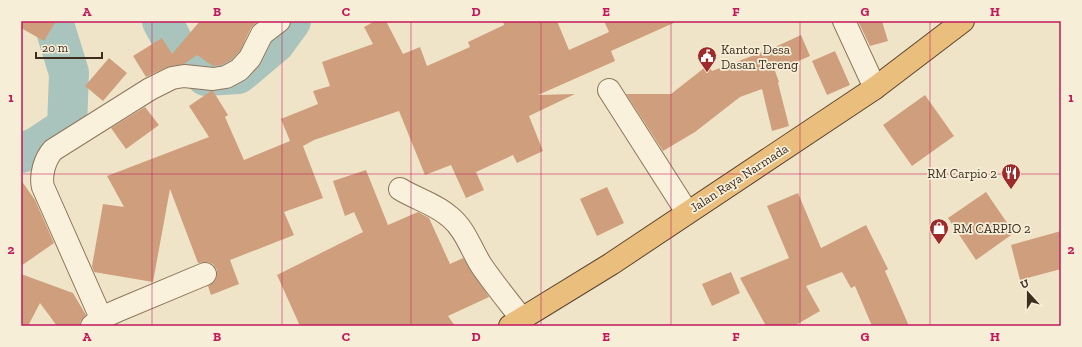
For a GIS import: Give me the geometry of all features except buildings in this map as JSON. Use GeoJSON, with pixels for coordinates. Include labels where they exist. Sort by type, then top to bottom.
{"type":"FeatureCollection","features":[{"type":"Feature","properties":{"kind":"highway","name":"Jalan Raya Narmada"},"geometry":{"type":"LineString","coordinates":[[516,322],[611,264],[875,88],[963,21]]}},
{"type":"Feature","properties":{"kind":"street"},"geometry":{"type":"LineString","coordinates":[[205,274],[109,320],[44,187],[42,179],[47,157],[53,150],[150,89],[172,78],[184,76],[213,79],[226,77],[239,70],[250,58],[262,34],[279,21]]}},
{"type":"Feature","properties":{"kind":"street"},"geometry":{"type":"LineString","coordinates":[[844,21],[875,88]]}},
{"type":"Feature","properties":{"kind":"street"},"geometry":{"type":"LineString","coordinates":[[610,90],[687,212]]}},
{"type":"Feature","properties":{"kind":"street"},"geometry":{"type":"LineString","coordinates":[[400,189],[414,198],[440,209],[452,218],[460,228],[516,322]]}},
{"type":"Feature","properties":{"kind":"waterway"},"geometry":{"type":"LineString","coordinates":[[21,153],[37,147],[67,127],[69,73],[53,21]]}},
{"type":"Feature","properties":{"kind":"waterway"},"geometry":{"type":"LineString","coordinates":[[162,21],[178,51],[206,76],[238,74],[275,43],[291,21]]}},
{"type":"Feature","properties":{"kind":"place","name":"Kantor Desa Dasan Tereng"},"geometry":{"type":"Point","coordinates":[707,73]}},
{"type":"Feature","properties":{"kind":"place","name":"RM Carpio 2"},"geometry":{"type":"Point","coordinates":[1011,190]}},
{"type":"Feature","properties":{"kind":"place","name":"RM CARPIO 2"},"geometry":{"type":"Point","coordinates":[939,245]}}]}
